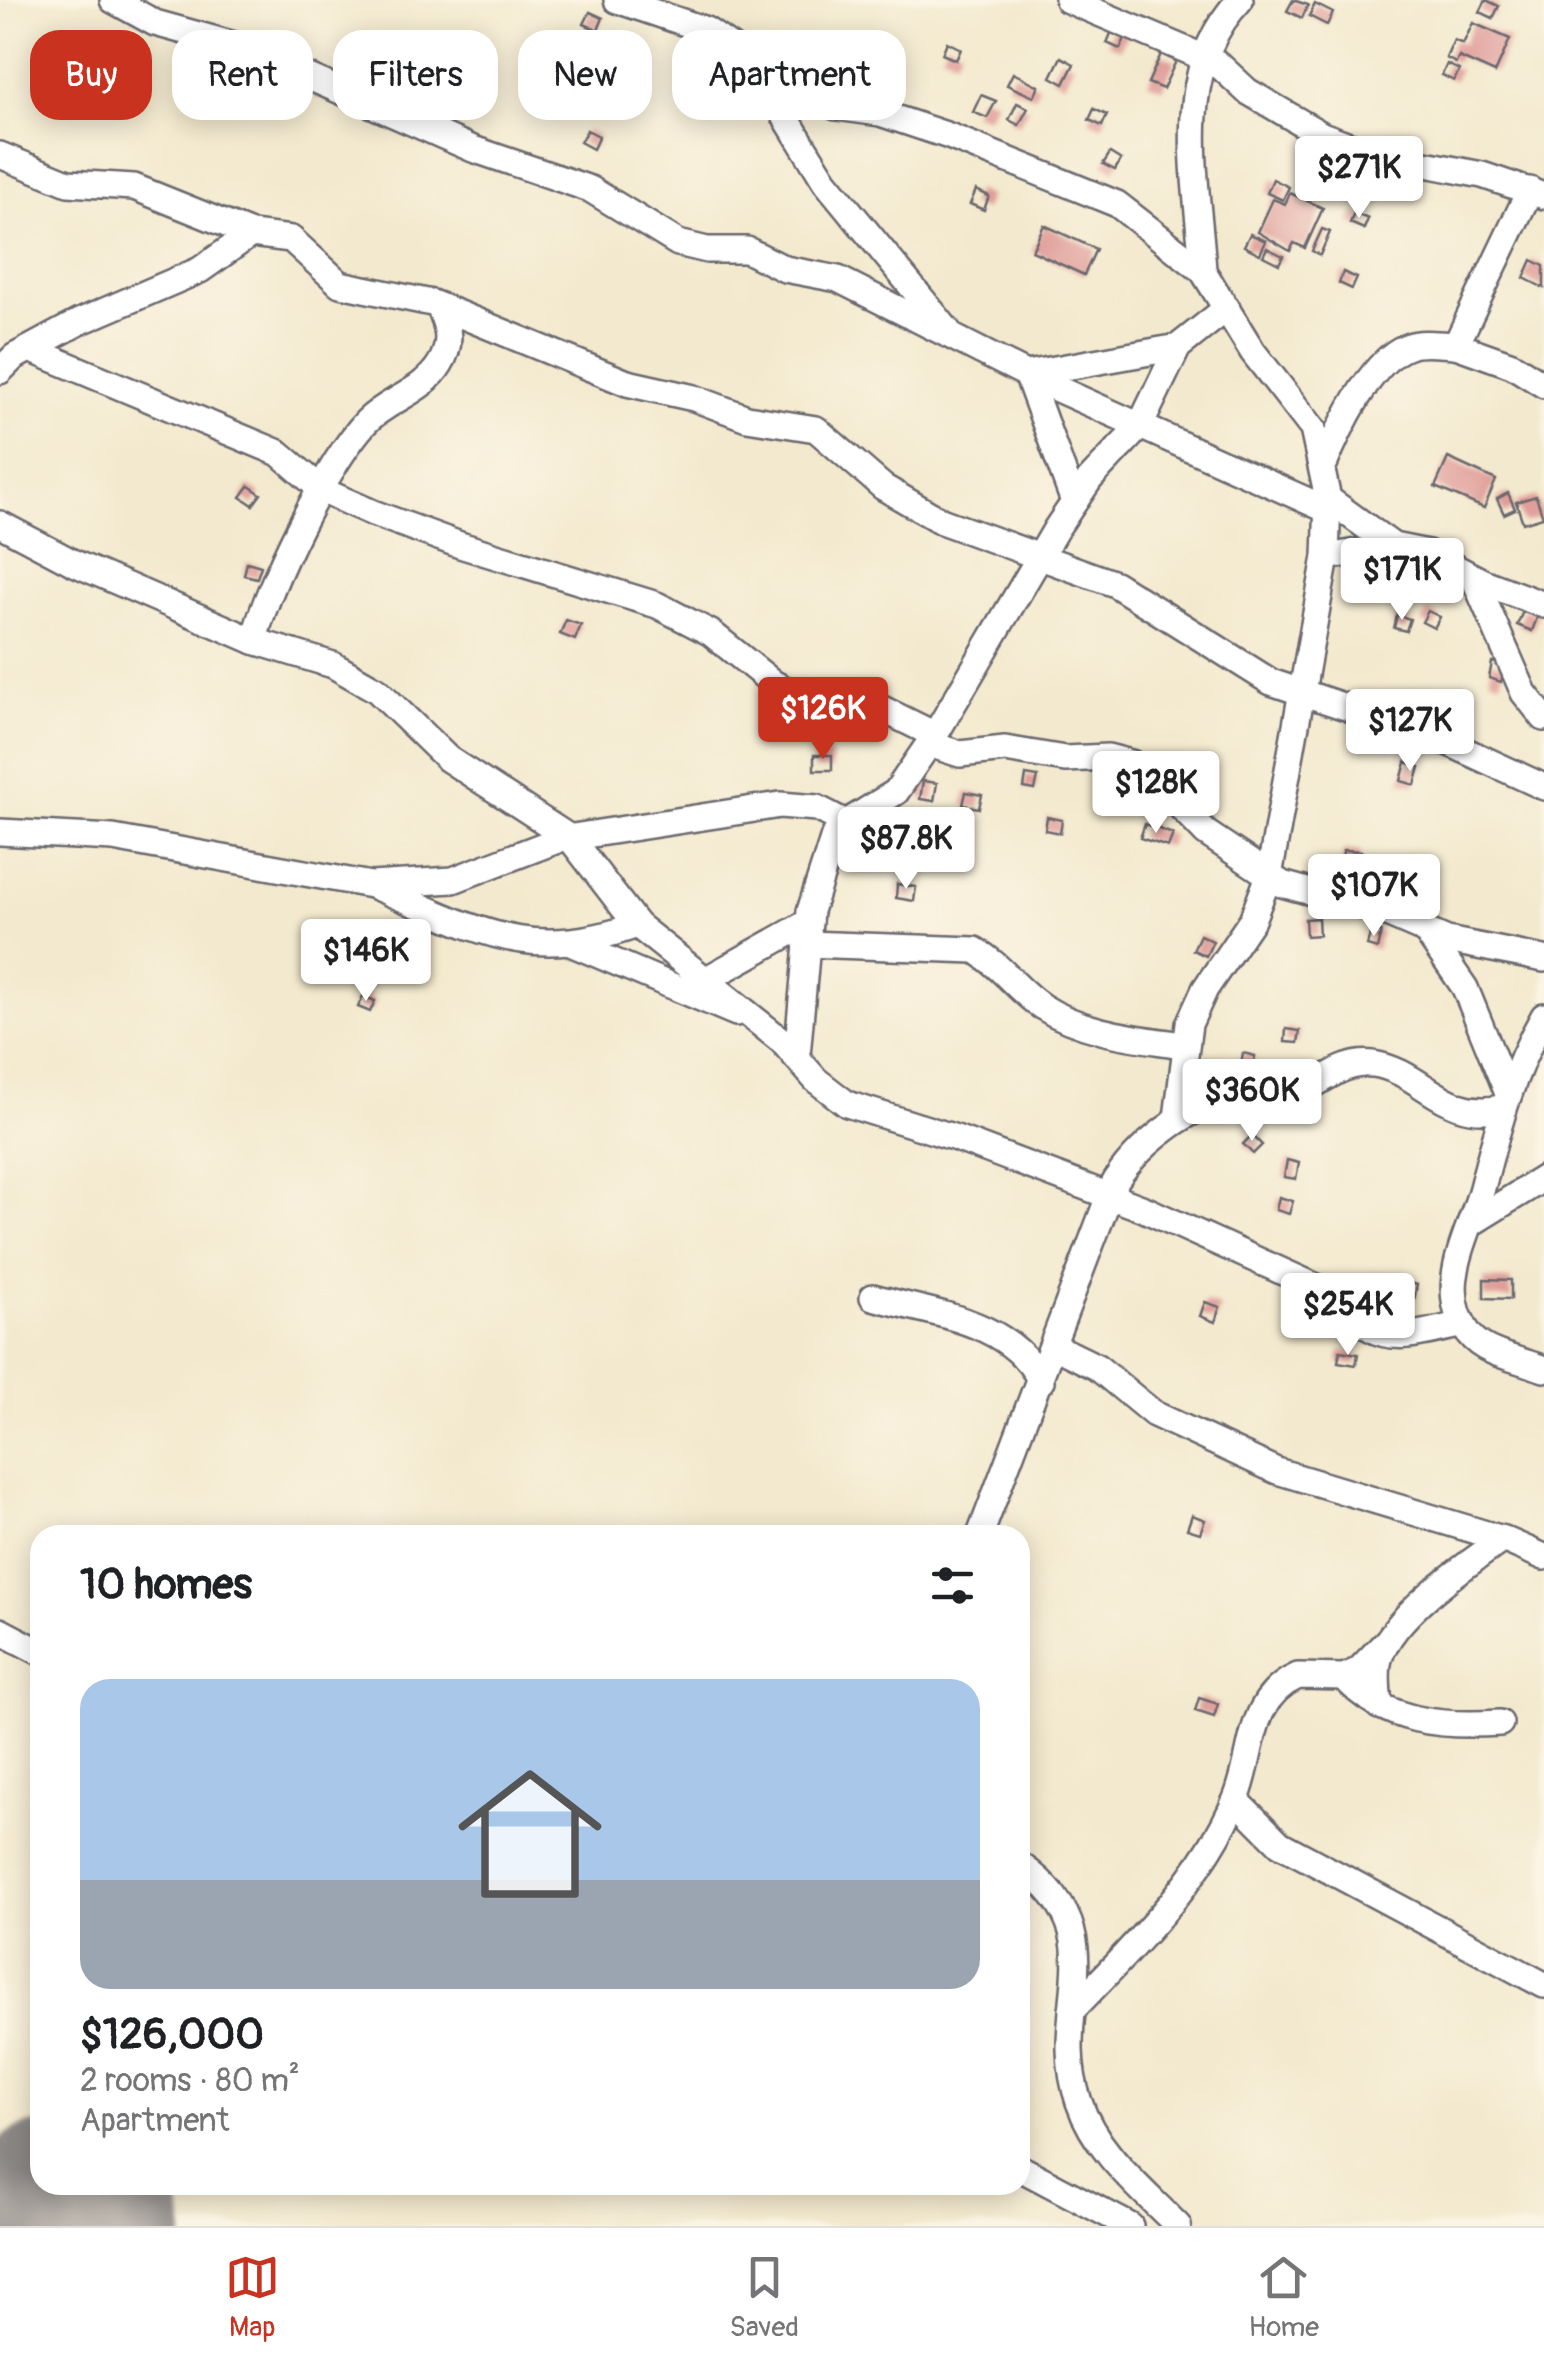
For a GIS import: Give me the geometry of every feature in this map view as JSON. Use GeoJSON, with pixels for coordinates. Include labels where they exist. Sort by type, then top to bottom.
{"type":"FeatureCollection","features":[{"type":"Feature","properties":{"kind":"street"},"geometry":{"type":"LineString","coordinates":[[113,0],[155,22],[238,46],[473,149],[590,189],[678,243],[707,250],[747,250],[786,269],[824,274],[1140,426],[1328,505],[1393,546]]}},
{"type":"Feature","properties":{"kind":"street"},"geometry":{"type":"LineString","coordinates":[[616,0],[706,30]]}},
{"type":"Feature","properties":{"kind":"street"},"geometry":{"type":"LineString","coordinates":[[1068,0],[1223,68],[1246,91],[1298,123],[1346,145],[1539,192],[1456,345]]}},
{"type":"Feature","properties":{"kind":"street"},"geometry":{"type":"LineString","coordinates":[[1203,271],[1193,105],[1203,59],[1219,24],[1240,0]]}},
{"type":"Feature","properties":{"kind":"street"},"geometry":{"type":"LineString","coordinates":[[790,120],[825,180],[951,335]]}},
{"type":"Feature","properties":{"kind":"street"},"geometry":{"type":"LineString","coordinates":[[901,120],[1117,204],[1203,271],[1254,352],[1313,428],[1328,505],[1326,557],[1269,876],[1240,942],[1196,1006],[1184,1045],[1177,1118]]}},
{"type":"Feature","properties":{"kind":"street"},"geometry":{"type":"LineString","coordinates":[[0,154],[68,184],[134,186],[251,234],[291,239],[340,284],[439,306],[627,384],[694,398],[747,418],[816,430],[912,505],[972,534],[1041,555],[1146,600],[1212,649],[1304,696],[1438,738],[1544,787]]}},
{"type":"Feature","properties":{"kind":"street"},"geometry":{"type":"LineString","coordinates":[[0,371],[14,357],[150,288],[200,270],[251,234]]}},
{"type":"Feature","properties":{"kind":"street"},"geometry":{"type":"LineString","coordinates":[[254,640],[275,576],[368,420],[425,382],[440,364],[449,332],[439,306]]}},
{"type":"Feature","properties":{"kind":"street"},"geometry":{"type":"LineString","coordinates":[[797,1056],[808,933],[830,845],[846,823],[896,792],[932,740],[1074,502],[1140,426],[1178,347],[1227,308]]}},
{"type":"Feature","properties":{"kind":"street"},"geometry":{"type":"LineString","coordinates":[[1323,467],[1346,417],[1388,360],[1409,345],[1456,345],[1512,365],[1544,384]]}},
{"type":"Feature","properties":{"kind":"street"},"geometry":{"type":"LineString","coordinates":[[1027,374],[1178,347]]}},
{"type":"Feature","properties":{"kind":"street"},"geometry":{"type":"LineString","coordinates":[[32,350],[280,454],[323,491],[416,530],[657,606],[733,648],[800,697],[858,697],[960,754],[1005,750],[1131,763],[1153,778],[1206,834],[1269,876],[1311,896],[1380,912],[1428,934],[1544,959]]}},
{"type":"Feature","properties":{"kind":"street"},"geometry":{"type":"LineString","coordinates":[[1027,374],[1074,502]]}},
{"type":"Feature","properties":{"kind":"street"},"geometry":{"type":"LineString","coordinates":[[0,524],[72,562],[254,640],[316,658],[355,676],[396,706],[448,759],[570,838],[637,926],[760,1023],[826,1089],[858,1109],[919,1124],[1112,1197],[1338,1296],[1367,1326],[1382,1333],[1406,1336],[1462,1324]]}},
{"type":"Feature","properties":{"kind":"street"},"geometry":{"type":"LineString","coordinates":[[1326,557],[1393,546],[1428,553],[1474,578],[1544,605]]}},
{"type":"Feature","properties":{"kind":"street"},"geometry":{"type":"LineString","coordinates":[[1474,578],[1524,693],[1544,718]]}},
{"type":"Feature","properties":{"kind":"street"},"geometry":{"type":"LineString","coordinates":[[371,885],[453,880],[526,849],[570,838],[792,804],[817,808],[846,823]]}},
{"type":"Feature","properties":{"kind":"street"},"geometry":{"type":"LineString","coordinates":[[0,832],[113,838],[371,885],[494,938],[595,940],[637,926]]}},
{"type":"Feature","properties":{"kind":"street"},"geometry":{"type":"LineString","coordinates":[[707,979],[808,933],[975,950],[998,963],[1040,1005],[1067,1018],[1100,1032],[1184,1045]]}},
{"type":"Feature","properties":{"kind":"street"},"geometry":{"type":"LineString","coordinates":[[1428,934],[1465,988],[1504,1099]]}},
{"type":"Feature","properties":{"kind":"street"},"geometry":{"type":"LineString","coordinates":[[570,942],[760,1023]]}},
{"type":"Feature","properties":{"kind":"street"},"geometry":{"type":"LineString","coordinates":[[1544,1016],[1504,1099],[1455,1269],[1462,1324],[1480,1345],[1544,1369]]}},
{"type":"Feature","properties":{"kind":"street"},"geometry":{"type":"LineString","coordinates":[[984,1525],[1118,1176],[1177,1118],[1234,1098],[1288,1097],[1359,1064],[1391,1070],[1464,1110],[1504,1099]]}},
{"type":"Feature","properties":{"kind":"street"},"geometry":{"type":"LineString","coordinates":[[1470,1224],[1544,1178]]}},
{"type":"Feature","properties":{"kind":"street"},"geometry":{"type":"LineString","coordinates":[[873,1297],[992,1332],[1028,1356],[1041,1381]]}},
{"type":"Feature","properties":{"kind":"street"},"geometry":{"type":"LineString","coordinates":[[1054,1346],[1097,1367],[1154,1414],[1277,1471],[1503,1539],[1544,1557]]}},
{"type":"Feature","properties":{"kind":"street"},"geometry":{"type":"LineString","coordinates":[[1072,2010],[1200,1864],[1236,1800],[1252,1754],[1254,1724],[1267,1698],[1298,1676],[1344,1677],[1359,1670],[1430,1596],[1503,1539]]}},
{"type":"Feature","properties":{"kind":"street"},"geometry":{"type":"LineString","coordinates":[[0,1630],[30,1646]]}},
{"type":"Feature","properties":{"kind":"street"},"geometry":{"type":"LineString","coordinates":[[1379,1706],[1376,1670],[1387,1641]]}},
{"type":"Feature","properties":{"kind":"street"},"geometry":{"type":"LineString","coordinates":[[1344,1677],[1379,1706],[1415,1719],[1466,1726],[1500,1723]]}},
{"type":"Feature","properties":{"kind":"street"},"geometry":{"type":"LineString","coordinates":[[1236,1800],[1280,1844],[1544,1985]]}},
{"type":"Feature","properties":{"kind":"street"},"geometry":{"type":"LineString","coordinates":[[1030,1873],[1052,1890],[1070,1918],[1076,1946],[1070,2064],[1086,2119],[1105,2151],[1178,2226]]}},
{"type":"Feature","properties":{"kind":"street"},"geometry":{"type":"LineString","coordinates":[[1030,2173],[1130,2226]]}},
{"type":"Feature","properties":{"kind":"building"},"geometry":{"type":"Polygon","coordinates":[[[1293,0],[1308,5],[1302,18],[1287,11],[1293,0]]]}},
{"type":"Feature","properties":{"kind":"building"},"geometry":{"type":"Polygon","coordinates":[[[1486,0],[1499,6],[1493,18],[1480,12],[1486,0]]]}},
{"type":"Feature","properties":{"kind":"building"},"geometry":{"type":"Polygon","coordinates":[[[1315,4],[1333,13],[1327,25],[1309,16],[1315,4]]]}},
{"type":"Feature","properties":{"kind":"building"},"geometry":{"type":"Polygon","coordinates":[[[590,12],[603,18],[598,30],[584,24],[590,12]]]}},
{"type":"Feature","properties":{"kind":"building"},"geometry":{"type":"Polygon","coordinates":[[[1473,23],[1510,39],[1495,73],[1459,57],[1456,63],[1446,58],[1454,40],[1463,44],[1473,23]]]}},
{"type":"Feature","properties":{"kind":"building"},"geometry":{"type":"Polygon","coordinates":[[[1114,26],[1128,32],[1120,49],[1107,43],[1114,26]]]}},
{"type":"Feature","properties":{"kind":"building"},"geometry":{"type":"Polygon","coordinates":[[[947,42],[961,49],[956,60],[942,54],[947,42]]]}},
{"type":"Feature","properties":{"kind":"building"},"geometry":{"type":"Polygon","coordinates":[[[1161,54],[1176,61],[1163,89],[1148,83],[1161,54]]]}},
{"type":"Feature","properties":{"kind":"building"},"geometry":{"type":"Polygon","coordinates":[[[1061,57],[1074,64],[1064,84],[1051,77],[1061,57]]]}},
{"type":"Feature","properties":{"kind":"building"},"geometry":{"type":"Polygon","coordinates":[[[1447,64],[1459,70],[1454,81],[1442,75],[1447,64]]]}},
{"type":"Feature","properties":{"kind":"building"},"geometry":{"type":"Polygon","coordinates":[[[1013,73],[1039,86],[1034,97],[1007,85],[1013,73]]]}},
{"type":"Feature","properties":{"kind":"building"},"geometry":{"type":"Polygon","coordinates":[[[981,95],[996,101],[987,118],[973,112],[981,95]]]}},
{"type":"Feature","properties":{"kind":"building"},"geometry":{"type":"Polygon","coordinates":[[[1017,103],[1028,108],[1019,125],[1009,120],[1017,103]]]}},
{"type":"Feature","properties":{"kind":"building"},"geometry":{"type":"Polygon","coordinates":[[[1094,109],[1107,115],[1102,126],[1089,120],[1094,109]]]}},
{"type":"Feature","properties":{"kind":"building"},"geometry":{"type":"Polygon","coordinates":[[[587,130],[599,136],[593,149],[580,142],[587,130]]]}},
{"type":"Feature","properties":{"kind":"building"},"geometry":{"type":"Polygon","coordinates":[[[1110,153],[1121,160],[1115,170],[1103,164],[1110,153]]]}},
{"type":"Feature","properties":{"kind":"building"},"geometry":{"type":"Polygon","coordinates":[[[1273,179],[1289,187],[1283,200],[1267,193],[1273,179]]]}},
{"type":"Feature","properties":{"kind":"building"},"geometry":{"type":"Polygon","coordinates":[[[976,190],[989,196],[984,210],[970,204],[976,190]]]}},
{"type":"Feature","properties":{"kind":"building"},"geometry":{"type":"Polygon","coordinates":[[[1290,193],[1323,208],[1305,248],[1294,243],[1290,251],[1258,232],[1273,199],[1285,204],[1290,193]]]}},
{"type":"Feature","properties":{"kind":"building"},"geometry":{"type":"Polygon","coordinates":[[[1354,213],[1368,219],[1364,229],[1350,223],[1354,213]]]}},
{"type":"Feature","properties":{"kind":"building"},"geometry":{"type":"Polygon","coordinates":[[[1044,225],[1096,249],[1084,275],[1032,251],[1044,225]]]}},
{"type":"Feature","properties":{"kind":"building"},"geometry":{"type":"Polygon","coordinates":[[[1322,229],[1330,232],[1320,255],[1312,251],[1322,229]]]}},
{"type":"Feature","properties":{"kind":"building"},"geometry":{"type":"Polygon","coordinates":[[[1250,234],[1266,241],[1260,254],[1244,246],[1250,234]]]}},
{"type":"Feature","properties":{"kind":"building"},"geometry":{"type":"Polygon","coordinates":[[[1267,248],[1283,256],[1279,264],[1263,256],[1267,248]]]}},
{"type":"Feature","properties":{"kind":"building"},"geometry":{"type":"Polygon","coordinates":[[[1532,260],[1544,266],[1544,288],[1524,278],[1532,260]]]}},
{"type":"Feature","properties":{"kind":"building"},"geometry":{"type":"Polygon","coordinates":[[[1343,272],[1357,278],[1352,289],[1339,283],[1343,272]]]}},
{"type":"Feature","properties":{"kind":"building"},"geometry":{"type":"Polygon","coordinates":[[[1448,458],[1496,480],[1484,508],[1435,487],[1448,458]]]}},
{"type":"Feature","properties":{"kind":"building"},"geometry":{"type":"Polygon","coordinates":[[[249,486],[261,494],[253,505],[241,497],[249,486]]]}},
{"type":"Feature","properties":{"kind":"building"},"geometry":{"type":"Polygon","coordinates":[[[1508,493],[1515,509],[1504,514],[1497,499],[1508,493]]]}},
{"type":"Feature","properties":{"kind":"building"},"geometry":{"type":"Polygon","coordinates":[[[1536,496],[1543,517],[1523,523],[1516,502],[1536,496]]]}},
{"type":"Feature","properties":{"kind":"building"},"geometry":{"type":"Polygon","coordinates":[[[247,562],[261,566],[257,578],[244,575],[247,562]]]}},
{"type":"Feature","properties":{"kind":"building"},"geometry":{"type":"Polygon","coordinates":[[[1524,609],[1538,615],[1532,631],[1517,625],[1524,609]]]}},
{"type":"Feature","properties":{"kind":"building"},"geometry":{"type":"Polygon","coordinates":[[[1428,611],[1440,617],[1434,628],[1422,622],[1428,611]]]}},
{"type":"Feature","properties":{"kind":"building"},"geometry":{"type":"Polygon","coordinates":[[[1397,615],[1410,619],[1406,631],[1394,628],[1397,615]]]}},
{"type":"Feature","properties":{"kind":"building"},"geometry":{"type":"Polygon","coordinates":[[[566,620],[581,625],[575,640],[560,634],[566,620]]]}},
{"type":"Feature","properties":{"kind":"building"},"geometry":{"type":"Polygon","coordinates":[[[1492,662],[1505,665],[1501,682],[1489,678],[1492,662]]]}},
{"type":"Feature","properties":{"kind":"building"},"geometry":{"type":"Polygon","coordinates":[[[814,755],[832,755],[832,770],[814,770],[814,755]]]}},
{"type":"Feature","properties":{"kind":"building"},"geometry":{"type":"Polygon","coordinates":[[[1406,762],[1420,767],[1415,785],[1401,781],[1406,762]]]}},
{"type":"Feature","properties":{"kind":"building"},"geometry":{"type":"Polygon","coordinates":[[[1026,775],[1038,777],[1035,790],[1024,788],[1026,775]]]}},
{"type":"Feature","properties":{"kind":"building"},"geometry":{"type":"Polygon","coordinates":[[[923,781],[937,783],[934,801],[920,799],[923,781]]]}},
{"type":"Feature","properties":{"kind":"building"},"geometry":{"type":"Polygon","coordinates":[[[966,792],[982,795],[979,808],[963,805],[966,792]]]}},
{"type":"Feature","properties":{"kind":"building"},"geometry":{"type":"Polygon","coordinates":[[[1047,817],[1062,820],[1060,833],[1045,830],[1047,817]]]}},
{"type":"Feature","properties":{"kind":"building"},"geometry":{"type":"Polygon","coordinates":[[[1145,824],[1173,834],[1168,847],[1140,838],[1145,824]]]}},
{"type":"Feature","properties":{"kind":"building"},"geometry":{"type":"Polygon","coordinates":[[[1343,850],[1361,851],[1360,868],[1342,867],[1343,850]]]}},
{"type":"Feature","properties":{"kind":"building"},"geometry":{"type":"Polygon","coordinates":[[[897,884],[916,887],[914,901],[896,898],[897,884]]]}},
{"type":"Feature","properties":{"kind":"building"},"geometry":{"type":"Polygon","coordinates":[[[1318,918],[1319,935],[1306,936],[1305,919],[1318,918]]]}},
{"type":"Feature","properties":{"kind":"building"},"geometry":{"type":"Polygon","coordinates":[[[1371,930],[1381,932],[1377,949],[1367,946],[1371,930]]]}},
{"type":"Feature","properties":{"kind":"building"},"geometry":{"type":"Polygon","coordinates":[[[1200,935],[1213,941],[1206,956],[1193,950],[1200,935]]]}},
{"type":"Feature","properties":{"kind":"building"},"geometry":{"type":"Polygon","coordinates":[[[363,996],[375,1001],[370,1012],[358,1007],[363,996]]]}},
{"type":"Feature","properties":{"kind":"building"},"geometry":{"type":"Polygon","coordinates":[[[1286,1029],[1300,1031],[1298,1043],[1285,1042],[1286,1029]]]}},
{"type":"Feature","properties":{"kind":"building"},"geometry":{"type":"Polygon","coordinates":[[[1243,1053],[1255,1056],[1252,1072],[1240,1069],[1243,1053]]]}},
{"type":"Feature","properties":{"kind":"building"},"geometry":{"type":"Polygon","coordinates":[[[1252,1135],[1262,1145],[1253,1154],[1243,1144],[1252,1135]]]}},
{"type":"Feature","properties":{"kind":"building"},"geometry":{"type":"Polygon","coordinates":[[[1287,1160],[1299,1163],[1296,1179],[1284,1177],[1287,1160]]]}},
{"type":"Feature","properties":{"kind":"building"},"geometry":{"type":"Polygon","coordinates":[[[1279,1197],[1293,1201],[1289,1214],[1276,1210],[1279,1197]]]}},
{"type":"Feature","properties":{"kind":"building"},"geometry":{"type":"Polygon","coordinates":[[[1484,1279],[1511,1280],[1511,1299],[1484,1298],[1484,1279]]]}},
{"type":"Feature","properties":{"kind":"building"},"geometry":{"type":"Polygon","coordinates":[[[1400,1281],[1417,1285],[1410,1322],[1392,1318],[1400,1281]]]}},
{"type":"Feature","properties":{"kind":"building"},"geometry":{"type":"Polygon","coordinates":[[[1205,1302],[1220,1307],[1215,1322],[1200,1316],[1205,1302]]]}},
{"type":"Feature","properties":{"kind":"building"},"geometry":{"type":"Polygon","coordinates":[[[1340,1351],[1358,1354],[1356,1365],[1338,1362],[1340,1351]]]}},
{"type":"Feature","properties":{"kind":"building"},"geometry":{"type":"Polygon","coordinates":[[[1192,1515],[1205,1520],[1200,1533],[1187,1529],[1192,1515]]]}},
{"type":"Feature","properties":{"kind":"building"},"geometry":{"type":"Polygon","coordinates":[[[1199,1698],[1218,1704],[1214,1717],[1195,1711],[1199,1698]]]}},
{"type":"Feature","properties":{"kind":"runway"},"geometry":{"type":"LineString","coordinates":[[61,2195],[121,2226]]}}]}
